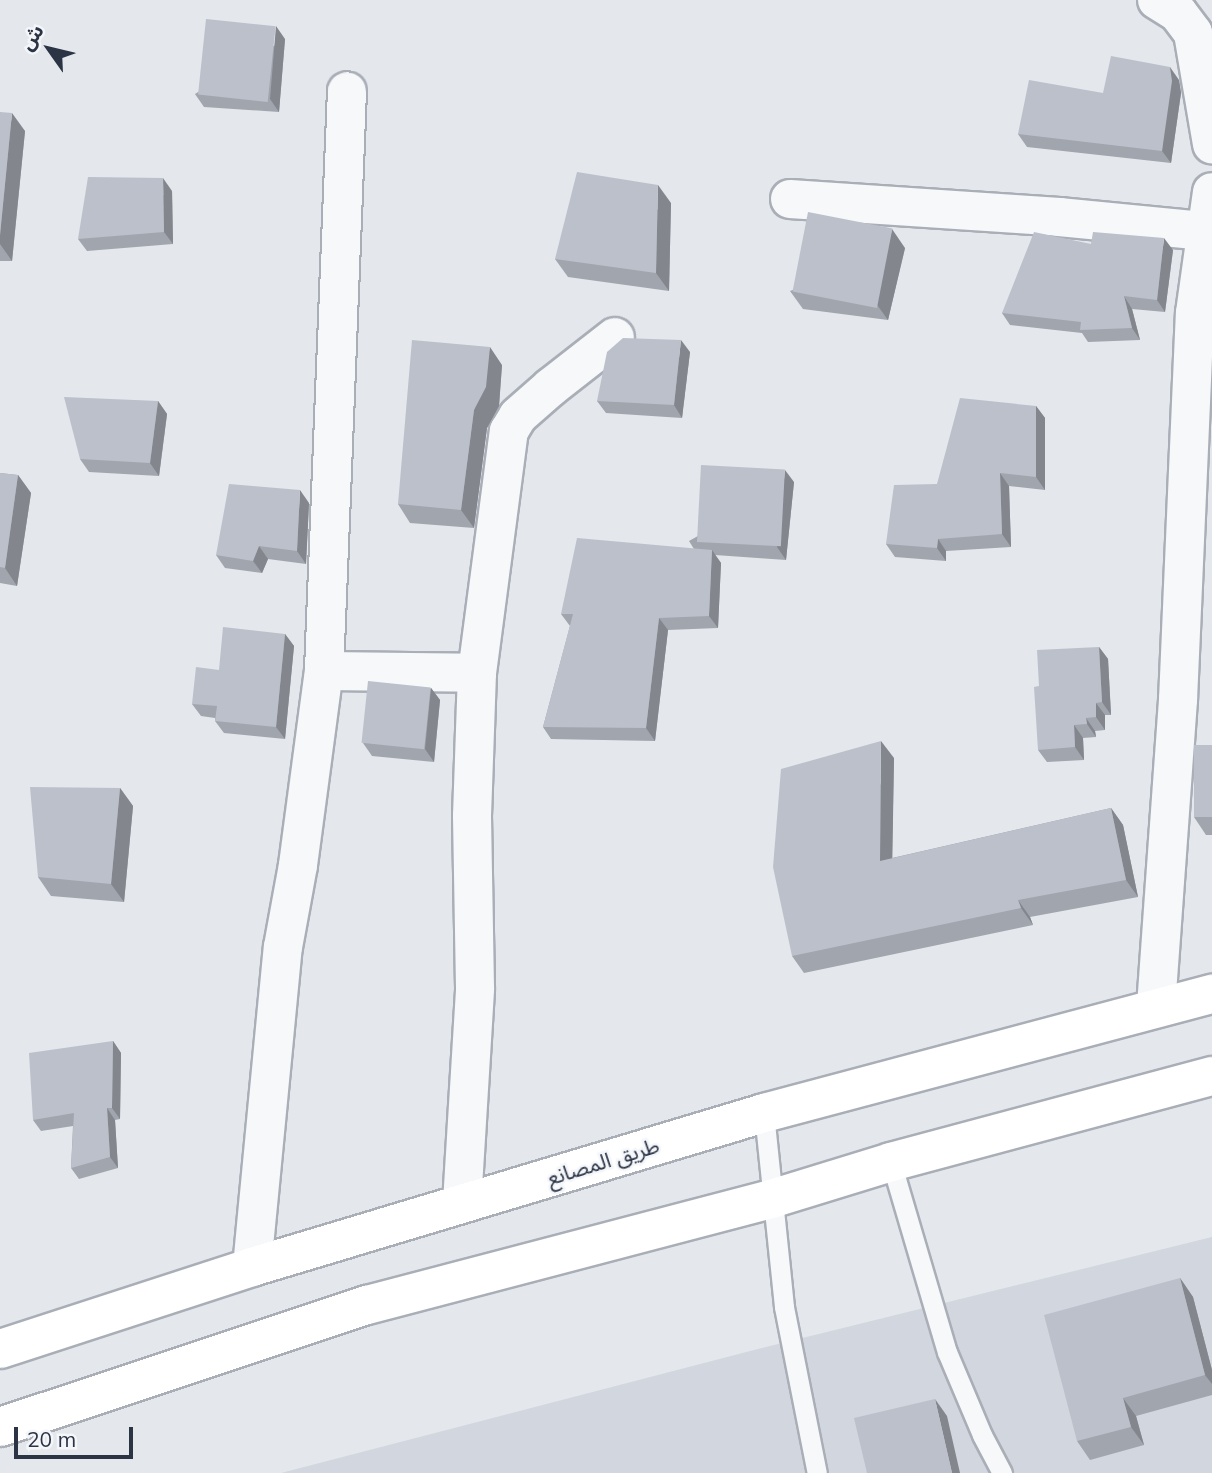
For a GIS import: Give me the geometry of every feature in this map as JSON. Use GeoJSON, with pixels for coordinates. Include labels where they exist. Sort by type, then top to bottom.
{"type":"FeatureCollection","features":[{"type":"Feature","properties":{"kind":"main road","name":"طريق المصانع"},"geometry":{"type":"LineString","coordinates":[[0,1349],[252,1266],[764,1113],[1212,994]]}},
{"type":"Feature","properties":{"kind":"main road"},"geometry":{"type":"LineString","coordinates":[[0,1427],[367,1305],[774,1198],[891,1162],[1212,1076]]}},
{"type":"Feature","properties":{"kind":"street"},"geometry":{"type":"LineString","coordinates":[[1157,0],[1178,13],[1193,33],[1212,144]]}},
{"type":"Feature","properties":{"kind":"street"},"geometry":{"type":"LineString","coordinates":[[252,1266],[283,947],[306,813],[324,671],[347,91]]}},
{"type":"Feature","properties":{"kind":"street"},"geometry":{"type":"LineString","coordinates":[[1157,1007],[1178,700],[1195,313],[1212,192]]}},
{"type":"Feature","properties":{"kind":"street"},"geometry":{"type":"LineString","coordinates":[[790,199],[1059,216],[1205,231]]}},
{"type":"Feature","properties":{"kind":"street"},"geometry":{"type":"LineString","coordinates":[[462,1203],[475,988],[472,816],[477,673],[509,430],[518,416],[551,387],[615,337]]}},
{"type":"Feature","properties":{"kind":"street"},"geometry":{"type":"LineString","coordinates":[[324,671],[477,673]]}},
{"type":"Feature","properties":{"kind":"lane"},"geometry":{"type":"LineString","coordinates":[[764,1113],[784,1307],[817,1473]]}},
{"type":"Feature","properties":{"kind":"lane"},"geometry":{"type":"LineString","coordinates":[[891,1162],[947,1352],[982,1435],[1002,1473]]}},
{"type":"Feature","properties":{"kind":"shaded area"},"geometry":{"type":"Polygon","coordinates":[[[1212,1237],[1212,1473],[281,1473],[754,1350],[1212,1237]]]}},
{"type":"Feature","properties":{"kind":"building"},"geometry":{"type":"Polygon","coordinates":[[[206,19],[276,26],[268,102],[198,95],[206,19]]]}},
{"type":"Feature","properties":{"kind":"building"},"geometry":{"type":"Polygon","coordinates":[[[1111,56],[1170,67],[1172,81],[1162,151],[1018,134],[1029,80],[1103,93],[1111,56]]]}},
{"type":"Feature","properties":{"kind":"building"},"geometry":{"type":"Polygon","coordinates":[[[0,112],[12,113],[0,235],[0,112]]]}},
{"type":"Feature","properties":{"kind":"building"},"geometry":{"type":"Polygon","coordinates":[[[577,172],[658,185],[656,273],[555,259],[577,172]]]}},
{"type":"Feature","properties":{"kind":"building"},"geometry":{"type":"Polygon","coordinates":[[[88,177],[163,178],[164,232],[78,239],[88,177]]]}},
{"type":"Feature","properties":{"kind":"building"},"geometry":{"type":"Polygon","coordinates":[[[808,212],[892,228],[877,308],[793,292],[808,212]]]}},
{"type":"Feature","properties":{"kind":"building"},"geometry":{"type":"Polygon","coordinates":[[[1034,232],[1091,244],[1093,232],[1164,238],[1157,300],[1124,296],[1132,328],[1080,330],[1081,322],[1002,313],[1034,232]]]}},
{"type":"Feature","properties":{"kind":"building"},"geometry":{"type":"Polygon","coordinates":[[[623,338],[681,340],[674,405],[597,401],[607,352],[623,338]]]}},
{"type":"Feature","properties":{"kind":"building"},"geometry":{"type":"Polygon","coordinates":[[[412,340],[490,347],[486,387],[474,410],[461,510],[398,504],[412,340]]]}},
{"type":"Feature","properties":{"kind":"building"},"geometry":{"type":"Polygon","coordinates":[[[64,397],[158,401],[150,463],[80,459],[64,397]]]}},
{"type":"Feature","properties":{"kind":"building"},"geometry":{"type":"Polygon","coordinates":[[[960,398],[1036,406],[1036,477],[1000,473],[1002,534],[938,539],[937,548],[886,544],[894,485],[937,484],[960,398]]]}},
{"type":"Feature","properties":{"kind":"building"},"geometry":{"type":"Polygon","coordinates":[[[701,465],[785,469],[781,546],[697,542],[701,465]]]}},
{"type":"Feature","properties":{"kind":"building"},"geometry":{"type":"Polygon","coordinates":[[[0,473],[18,475],[5,568],[0,567],[0,473]]]}},
{"type":"Feature","properties":{"kind":"building"},"geometry":{"type":"Polygon","coordinates":[[[229,484],[300,490],[297,551],[259,546],[253,561],[216,555],[229,484]]]}},
{"type":"Feature","properties":{"kind":"building"},"geometry":{"type":"Polygon","coordinates":[[[577,538],[712,550],[709,616],[659,618],[646,728],[543,727],[573,614],[561,614],[577,538]]]}},
{"type":"Feature","properties":{"kind":"building"},"geometry":{"type":"Polygon","coordinates":[[[223,627],[285,634],[276,727],[215,721],[217,706],[192,704],[196,667],[219,670],[223,627]]]}},
{"type":"Feature","properties":{"kind":"building"},"geometry":{"type":"Polygon","coordinates":[[[1099,647],[1102,702],[1096,703],[1096,717],[1086,718],[1087,724],[1074,725],[1075,747],[1038,750],[1034,687],[1039,686],[1037,650],[1099,647]]]}},
{"type":"Feature","properties":{"kind":"building"},"geometry":{"type":"Polygon","coordinates":[[[368,681],[431,688],[424,749],[362,743],[368,681]]]}},
{"type":"Feature","properties":{"kind":"building"},"geometry":{"type":"Polygon","coordinates":[[[881,741],[880,861],[1111,808],[1126,880],[1018,900],[1021,908],[792,956],[773,867],[781,769],[881,741]]]}},
{"type":"Feature","properties":{"kind":"building"},"geometry":{"type":"Polygon","coordinates":[[[1194,745],[1212,745],[1212,817],[1194,817],[1194,745]]]}},
{"type":"Feature","properties":{"kind":"building"},"geometry":{"type":"Polygon","coordinates":[[[30,787],[120,788],[111,884],[38,877],[30,787]]]}},
{"type":"Feature","properties":{"kind":"building"},"geometry":{"type":"Polygon","coordinates":[[[113,1041],[112,1108],[107,1108],[110,1157],[71,1168],[74,1113],[33,1120],[29,1053],[113,1041]]]}},
{"type":"Feature","properties":{"kind":"building"},"geometry":{"type":"Polygon","coordinates":[[[1180,1278],[1205,1375],[1123,1398],[1131,1427],[1077,1441],[1044,1315],[1180,1278]]]}},
{"type":"Feature","properties":{"kind":"building"},"geometry":{"type":"Polygon","coordinates":[[[935,1399],[952,1473],[867,1473],[854,1418],[935,1399]]]}}]}
